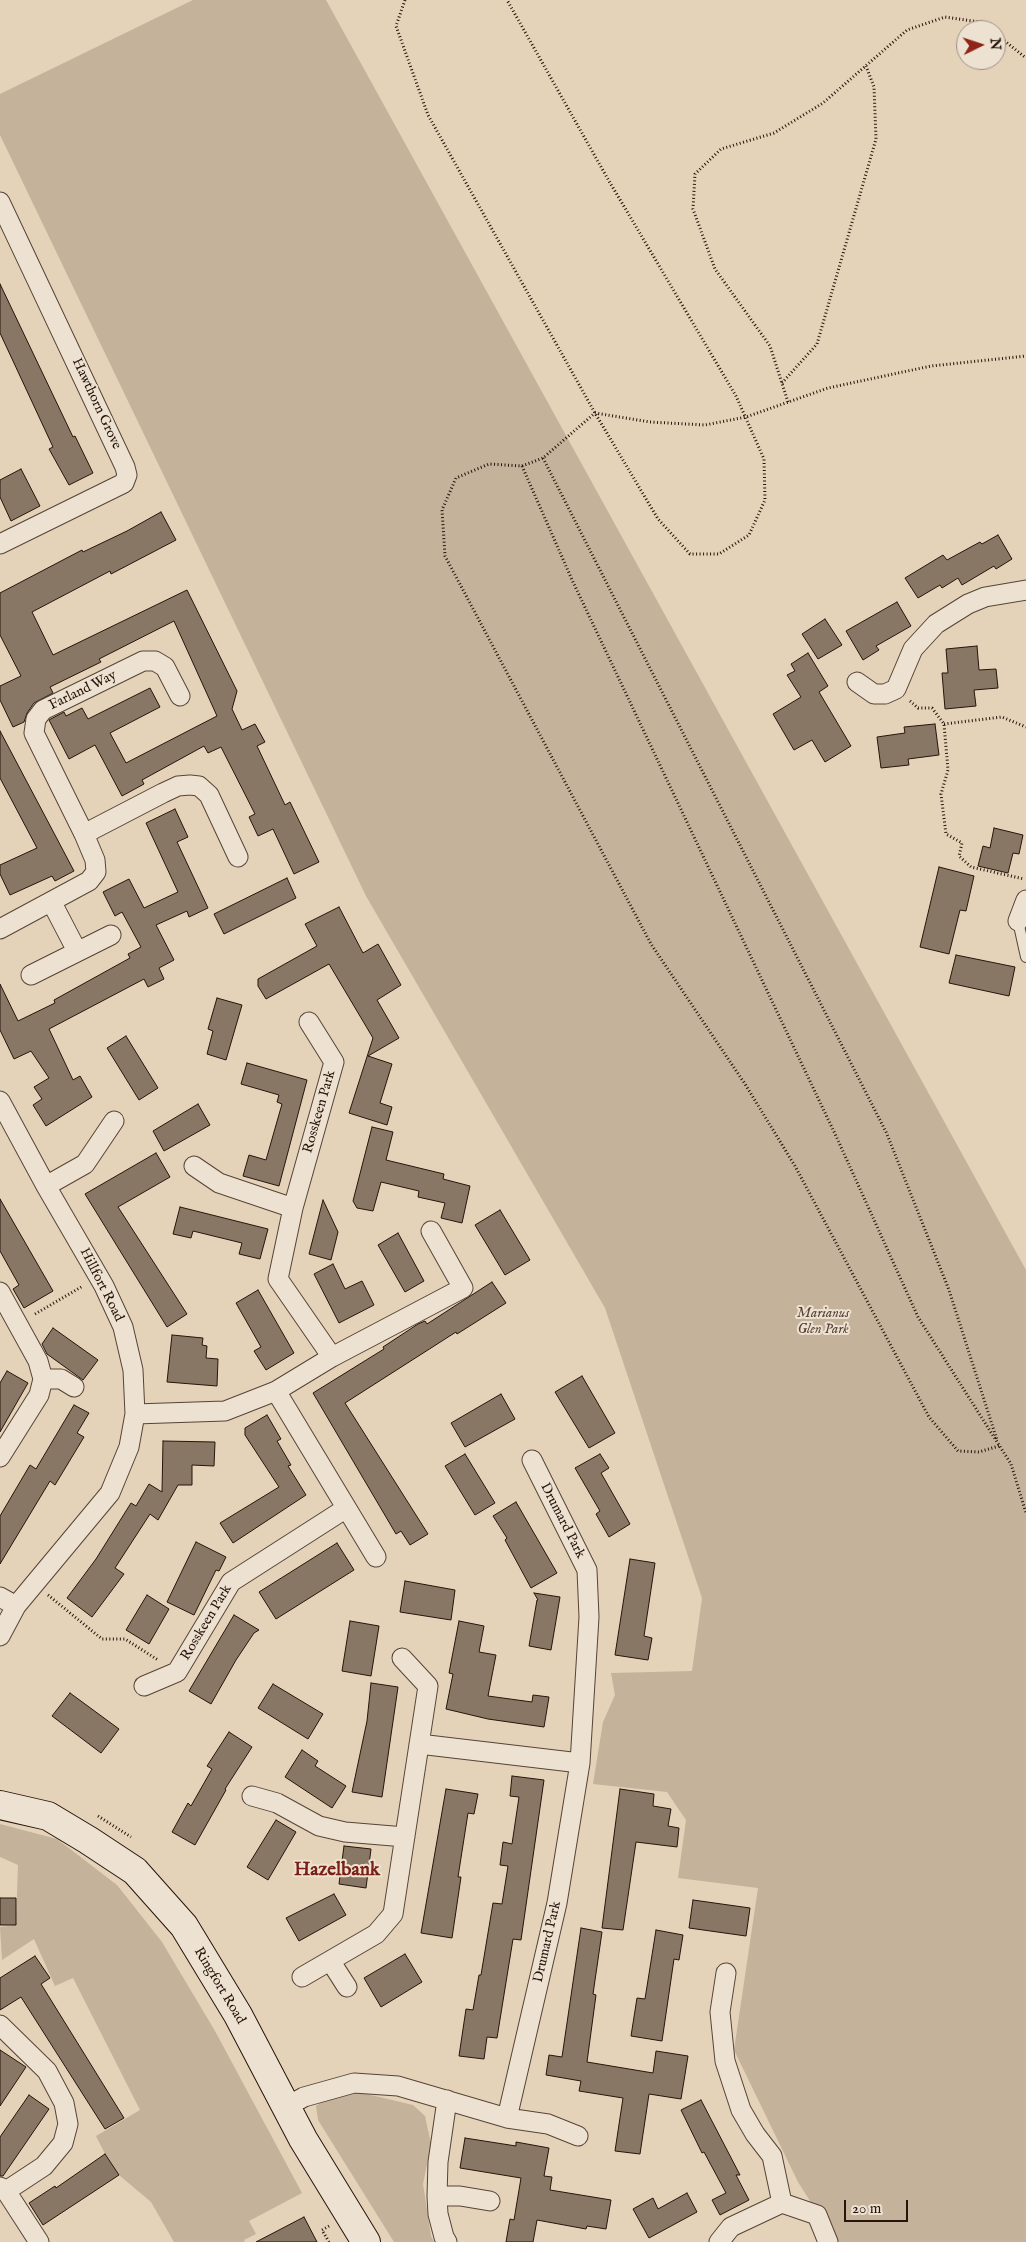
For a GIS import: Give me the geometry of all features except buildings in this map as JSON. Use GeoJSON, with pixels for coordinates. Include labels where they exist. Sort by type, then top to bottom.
{"type":"FeatureCollection","features":[{"type":"Feature","properties":{"kind":"street","name":"Hawthorn Grove"},"geometry":{"type":"LineString","coordinates":[[0,202],[125,467],[127,475],[124,482],[0,544]]}},
{"type":"Feature","properties":{"kind":"street"},"geometry":{"type":"LineString","coordinates":[[856,682],[874,694],[885,694],[896,689],[913,649],[936,624],[968,604],[985,597],[1026,590]]}},
{"type":"Feature","properties":{"kind":"street","name":"Farland Way"},"geometry":{"type":"LineString","coordinates":[[0,929],[52,903],[89,881],[96,872],[95,860],[84,834],[34,733],[36,719],[43,710],[143,661],[155,662],[165,667],[180,696]]}},
{"type":"Feature","properties":{"kind":"street"},"geometry":{"type":"LineString","coordinates":[[84,834],[170,789],[190,785],[199,786],[208,795],[238,857]]}},
{"type":"Feature","properties":{"kind":"street"},"geometry":{"type":"LineString","coordinates":[[1018,921],[1026,900]]}},
{"type":"Feature","properties":{"kind":"street"},"geometry":{"type":"LineString","coordinates":[[52,903],[76,951]]}},
{"type":"Feature","properties":{"kind":"street"},"geometry":{"type":"LineString","coordinates":[[31,975],[76,951],[112,935]]}},
{"type":"Feature","properties":{"kind":"street","name":"Rosskeen Park"},"geometry":{"type":"LineString","coordinates":[[309,1022],[334,1062],[293,1208],[278,1279],[332,1357]]}},
{"type":"Feature","properties":{"kind":"street"},"geometry":{"type":"LineString","coordinates":[[0,1101],[5,1121]]}},
{"type":"Feature","properties":{"kind":"street","name":"Hillfort Road"},"geometry":{"type":"LineString","coordinates":[[0,1636],[8,1601],[34,1584],[110,1493],[129,1446],[135,1414],[133,1370],[123,1328],[99,1276],[5,1121]]}},
{"type":"Feature","properties":{"kind":"street"},"geometry":{"type":"LineString","coordinates":[[46,1186],[85,1164],[114,1121]]}},
{"type":"Feature","properties":{"kind":"street"},"geometry":{"type":"LineString","coordinates":[[194,1166],[219,1183],[293,1208]]}},
{"type":"Feature","properties":{"kind":"street"},"geometry":{"type":"LineString","coordinates":[[135,1414],[225,1411],[276,1392],[332,1357],[463,1288],[431,1231]]}},
{"type":"Feature","properties":{"kind":"street"},"geometry":{"type":"LineString","coordinates":[[0,1292],[38,1361],[43,1378],[39,1395],[0,1457]]}},
{"type":"Feature","properties":{"kind":"street"},"geometry":{"type":"LineString","coordinates":[[43,1378],[61,1379],[74,1387]]}},
{"type":"Feature","properties":{"kind":"street"},"geometry":{"type":"LineString","coordinates":[[276,1392],[376,1556]]}},
{"type":"Feature","properties":{"kind":"street","name":"Drumard Park"},"geometry":{"type":"LineString","coordinates":[[507,2118],[557,1903],[580,1763],[589,1617],[587,1570],[532,1460]]}},
{"type":"Feature","properties":{"kind":"street","name":"Rosskeen Park"},"geometry":{"type":"LineString","coordinates":[[144,1686],[177,1672],[231,1582],[346,1509]]}},
{"type":"Feature","properties":{"kind":"street"},"geometry":{"type":"LineString","coordinates":[[302,1976],[331,1962],[376,1934],[393,1914],[428,1686],[402,1658]]}},
{"type":"Feature","properties":{"kind":"street"},"geometry":{"type":"LineString","coordinates":[[419,1744],[580,1763]]}},
{"type":"Feature","properties":{"kind":"street"},"geometry":{"type":"LineString","coordinates":[[252,1796],[277,1803],[319,1826],[345,1832],[405,1837]]}},
{"type":"Feature","properties":{"kind":"street","name":"Ringfort Road"},"geometry":{"type":"LineString","coordinates":[[0,1805],[48,1816],[135,1871],[184,1926],[238,2015],[286,2107],[366,2242]]}},
{"type":"Feature","properties":{"kind":"street"},"geometry":{"type":"LineString","coordinates":[[331,1962],[347,1987]]}},
{"type":"Feature","properties":{"kind":"street"},"geometry":{"type":"LineString","coordinates":[[726,1973],[720,2012],[725,2061],[740,2110],[772,2156],[782,2203]]}},
{"type":"Feature","properties":{"kind":"street"},"geometry":{"type":"LineString","coordinates":[[0,2025],[47,2071],[64,2103],[68,2124],[62,2142],[44,2166],[3,2189],[39,2242]]}},
{"type":"Feature","properties":{"kind":"street"},"geometry":{"type":"LineString","coordinates":[[286,2107],[304,2097],[354,2082],[398,2086],[507,2118],[548,2124],[578,2136]]}},
{"type":"Feature","properties":{"kind":"street"},"geometry":{"type":"LineString","coordinates":[[447,2100],[438,2162],[437,2196],[438,2214],[447,2242]]}},
{"type":"Feature","properties":{"kind":"street"},"geometry":{"type":"LineString","coordinates":[[437,2196],[490,2201]]}},
{"type":"Feature","properties":{"kind":"street"},"geometry":{"type":"LineString","coordinates":[[719,2242],[731,2227],[782,2203],[817,2215],[828,2242]]}},
{"type":"Feature","properties":{"kind":"lane"},"geometry":{"type":"LineString","coordinates":[[1018,921],[1026,957]]}},
{"type":"Feature","properties":{"kind":"path"},"geometry":{"type":"LineString","coordinates":[[405,0],[396,26],[428,116],[595,413],[658,519],[690,554],[719,554],[749,535],[765,500],[764,459],[736,396],[609,180],[507,0]]}},
{"type":"Feature","properties":{"kind":"path"},"geometry":{"type":"LineString","coordinates":[[788,402],[770,346],[715,269],[692,209],[695,174],[720,149],[774,133],[823,103],[908,30],[945,17],[966,20]]}},
{"type":"Feature","properties":{"kind":"path"},"geometry":{"type":"LineString","coordinates":[[1006,42],[1026,58]]}},
{"type":"Feature","properties":{"kind":"path"},"geometry":{"type":"LineString","coordinates":[[782,384],[817,344],[876,139],[874,87],[866,66]]}},
{"type":"Feature","properties":{"kind":"path"},"geometry":{"type":"LineString","coordinates":[[595,413],[650,422],[705,425],[746,417],[828,388],[931,366],[1026,356]]}},
{"type":"Feature","properties":{"kind":"path"},"geometry":{"type":"LineString","coordinates":[[595,413],[543,458],[522,466],[489,464],[456,478],[442,510],[446,556],[650,944],[745,1084],[795,1166],[929,1417],[958,1451],[979,1452],[999,1446]]}},
{"type":"Feature","properties":{"kind":"path"},"geometry":{"type":"LineString","coordinates":[[543,458],[887,1134],[949,1290],[999,1446]]}},
{"type":"Feature","properties":{"kind":"path"},"geometry":{"type":"LineString","coordinates":[[522,466],[572,582],[836,1136],[918,1317],[1011,1464],[1026,1513]]}},
{"type":"Feature","properties":{"kind":"path"},"geometry":{"type":"LineString","coordinates":[[896,689],[918,708],[932,708],[944,724],[948,770],[942,794],[946,834],[962,843],[958,856],[971,867],[1026,880]]}},
{"type":"Feature","properties":{"kind":"path"},"geometry":{"type":"LineString","coordinates":[[944,724],[1002,718],[1026,727]]}},
{"type":"Feature","properties":{"kind":"path"},"geometry":{"type":"LineString","coordinates":[[19,1324],[99,1276]]}},
{"type":"Feature","properties":{"kind":"path"},"geometry":{"type":"LineString","coordinates":[[34,1584],[102,1640],[125,1639],[177,1672]]}},
{"type":"Feature","properties":{"kind":"path"},"geometry":{"type":"LineString","coordinates":[[325,2219],[334,2231]]}},
{"type":"Feature","properties":{"kind":"path"},"geometry":{"type":"LineString","coordinates":[[329,2242],[322,2230],[330,2226]]}},
{"type":"Feature","properties":{"kind":"green space","name":"Marianus Glen Park"},"geometry":{"type":"Polygon","coordinates":[[[193,0],[326,0],[1026,1270],[1026,2242],[836,2242],[798,2182],[734,2050],[758,1888],[678,1878],[686,1820],[667,1792],[593,1784],[603,1722],[615,1695],[611,1673],[692,1671],[702,1598],[605,1308],[366,896],[0,135],[0,94],[193,0]]]}},
{"type":"Feature","properties":{"kind":"green space"},"geometry":{"type":"Polygon","coordinates":[[[0,1824],[57,1839],[117,1885],[162,1942],[215,2031],[302,2193],[249,2221],[256,2234],[244,2240],[245,2242],[174,2242],[151,2202],[119,2175],[105,2154],[96,2136],[140,2110],[73,1978],[55,1986],[34,1939],[2,1960],[0,1927],[16,1925],[18,1865],[0,1857],[0,1824]]]}},
{"type":"Feature","properties":{"kind":"green space"},"geometry":{"type":"Polygon","coordinates":[[[354,2091],[413,2105],[425,2116],[431,2144],[423,2184],[431,2236],[434,2242],[394,2242],[318,2120],[316,2106],[329,2097],[354,2091]]]}},
{"type":"Feature","properties":{"kind":"district","name":"Hazelbank"},"geometry":{"type":"Point","coordinates":[337,1871]}}]}
